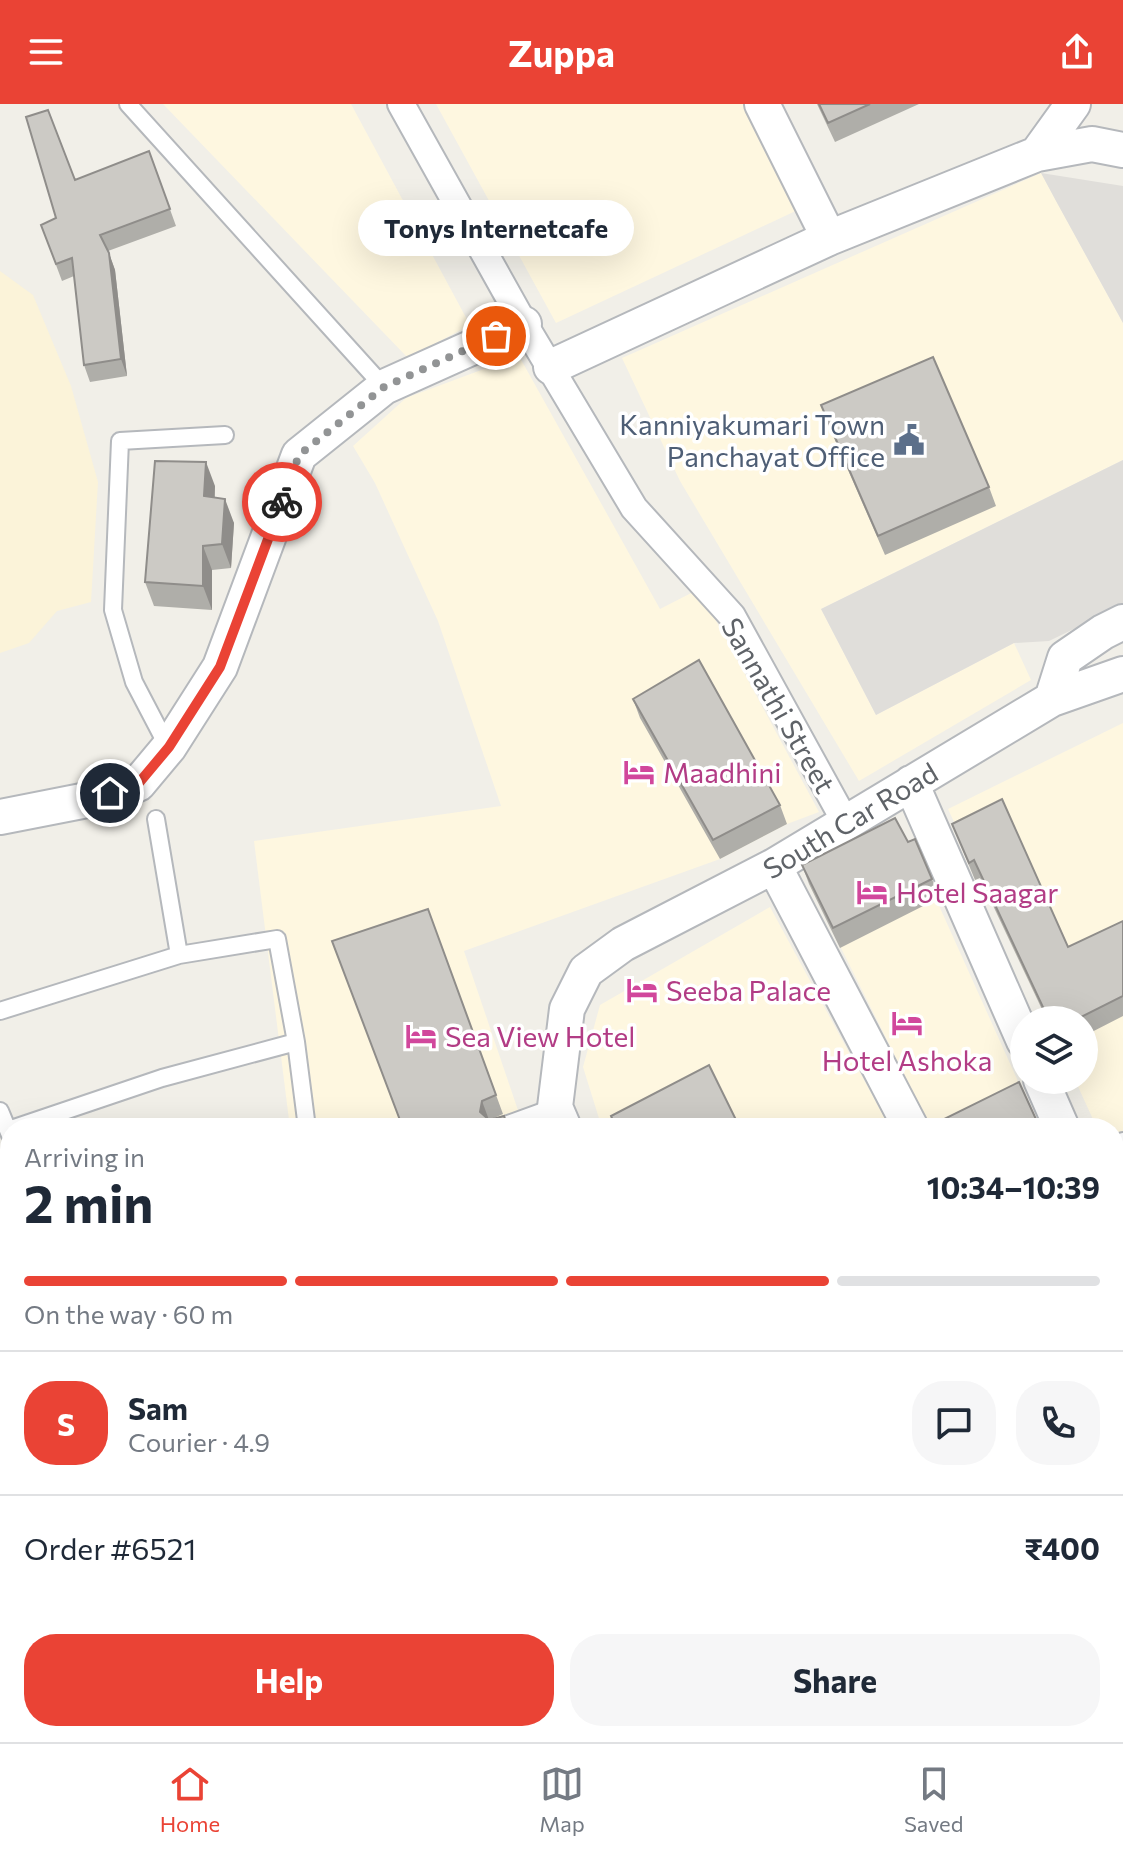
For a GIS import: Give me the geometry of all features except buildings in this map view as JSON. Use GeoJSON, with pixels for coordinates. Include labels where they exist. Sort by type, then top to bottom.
{"type":"FeatureCollection","features":[{"type":"Feature","properties":{"kind":"street","name":"Sannathi Street"},"geometry":{"type":"LineString","coordinates":[[401,104],[524,324],[634,508],[732,616],[846,823]]}},
{"type":"Feature","properties":{"kind":"street"},"geometry":{"type":"LineString","coordinates":[[762,104],[829,238]]}},
{"type":"Feature","properties":{"kind":"street"},"geometry":{"type":"LineString","coordinates":[[1037,154],[1073,104]]}},
{"type":"Feature","properties":{"kind":"street"},"geometry":{"type":"LineString","coordinates":[[551,367],[829,238],[1037,154],[1092,144],[1123,150]]}},
{"type":"Feature","properties":{"kind":"street"},"geometry":{"type":"LineString","coordinates":[[0,817],[82,801],[138,784],[169,747],[220,667],[299,455],[384,387],[524,324]]}},
{"type":"Feature","properties":{"kind":"street"},"geometry":{"type":"LineString","coordinates":[[1052,699],[1065,658],[1123,622]]}},
{"type":"Feature","properties":{"kind":"street","name":"South Car Road"},"geometry":{"type":"LineString","coordinates":[[559,1117],[567,1009],[586,971],[623,944],[774,866],[1052,699],[1123,674]]}},
{"type":"Feature","properties":{"kind":"street"},"geometry":{"type":"LineString","coordinates":[[911,783],[1010,1009]]}},
{"type":"Feature","properties":{"kind":"street"},"geometry":{"type":"LineString","coordinates":[[774,866],[906,1118]]}},
{"type":"Feature","properties":{"kind":"street"},"geometry":{"type":"LineString","coordinates":[[1047,1094],[1058,1118]]}},
{"type":"Feature","properties":{"kind":"lane"},"geometry":{"type":"LineString","coordinates":[[128,104],[384,387]]}},
{"type":"Feature","properties":{"kind":"lane"},"geometry":{"type":"LineString","coordinates":[[169,747],[134,682],[113,610],[120,441],[225,435]]}},
{"type":"Feature","properties":{"kind":"lane"},"geometry":{"type":"LineString","coordinates":[[156,819],[179,955]]}},
{"type":"Feature","properties":{"kind":"lane"},"geometry":{"type":"LineString","coordinates":[[0,1011],[179,955],[277,939],[296,1042],[306,1118]]}},
{"type":"Feature","properties":{"kind":"lane"},"geometry":{"type":"LineString","coordinates":[[47,1118],[162,1078],[296,1042]]}},
{"type":"Feature","properties":{"kind":"shaded area"},"geometry":{"type":"Polygon","coordinates":[[[163,104],[351,104],[470,325],[408,358],[163,104]]]}},
{"type":"Feature","properties":{"kind":"shaded area"},"geometry":{"type":"Polygon","coordinates":[[[436,104],[745,104],[802,208],[556,323],[436,104]]]}},
{"type":"Feature","properties":{"kind":"shaded area"},"geometry":{"type":"Polygon","coordinates":[[[1041,173],[1123,323],[1123,460],[821,609],[876,715],[1014,643],[1031,680],[859,781],[680,481],[622,358],[1041,173]]]}},
{"type":"Feature","properties":{"kind":"shaded area"},"geometry":{"type":"Polygon","coordinates":[[[1041,173],[1123,186],[1123,323],[1056,201],[1041,173]]]}},
{"type":"Feature","properties":{"kind":"shaded area"},"geometry":{"type":"Polygon","coordinates":[[[519,356],[660,609],[699,589],[819,812],[787,824],[720,859],[464,951],[521,1118],[289,1118],[254,841],[501,806],[438,621],[375,483],[353,446],[406,398],[519,356]]]}},
{"type":"Feature","properties":{"kind":"shaded area"},"geometry":{"type":"Polygon","coordinates":[[[1123,460],[1123,605],[1049,641],[1014,643],[876,715],[821,609],[1123,460]]]}},
{"type":"Feature","properties":{"kind":"shaded area"},"geometry":{"type":"Polygon","coordinates":[[[1123,723],[1123,1118],[1092,1118],[1081,1094],[1098,1094],[1098,1006],[1040,1006],[948,809],[1123,723]]]}},
{"type":"Feature","properties":{"kind":"shaded area"},"geometry":{"type":"Polygon","coordinates":[[[902,837],[936,899],[1010,1064],[1010,1094],[1024,1094],[1035,1118],[926,1118],[809,884],[902,837]]]}},
{"type":"Feature","properties":{"kind":"shaded area"},"geometry":{"type":"Polygon","coordinates":[[[770,907],[885,1118],[599,1118],[583,1067],[600,1005],[770,907]]]}},
{"type":"Feature","properties":{"kind":"sand"},"geometry":{"type":"Polygon","coordinates":[[[0,271],[33,295],[71,386],[98,482],[91,602],[57,611],[29,643],[0,653],[0,271]]]}},
{"type":"Feature","properties":{"kind":"way so far"},"geometry":{"type":"LineString","coordinates":[[282,502],[299,455],[384,387],[496,336]]}},
{"type":"Feature","properties":{"kind":"place","name":"Tonys Internetcafe"},"geometry":{"type":"Point","coordinates":[496,336]}},
{"type":"Feature","properties":{"kind":"place","name":"Kanniyakumari Town Panchayat Office"},"geometry":{"type":"Point","coordinates":[909,440]}},
{"type":"Feature","properties":{"kind":"place","name":"Maadhini"},"geometry":{"type":"Point","coordinates":[639,772]}},
{"type":"Feature","properties":{"kind":"place","name":"Hotel Saagar"},"geometry":{"type":"Point","coordinates":[872,892]}},
{"type":"Feature","properties":{"kind":"place","name":"Seeba Palace"},"geometry":{"type":"Point","coordinates":[642,990]}},
{"type":"Feature","properties":{"kind":"place","name":"Hotel Ashoka"},"geometry":{"type":"Point","coordinates":[907,1023]}},
{"type":"Feature","properties":{"kind":"place","name":"Sea View Hotel"},"geometry":{"type":"Point","coordinates":[421,1036]}},
{"type":"Feature","properties":{"kind":"route"},"geometry":{"type":"LineString","coordinates":[[110,793],[138,784],[169,747],[220,667],[282,502]]}}]}
